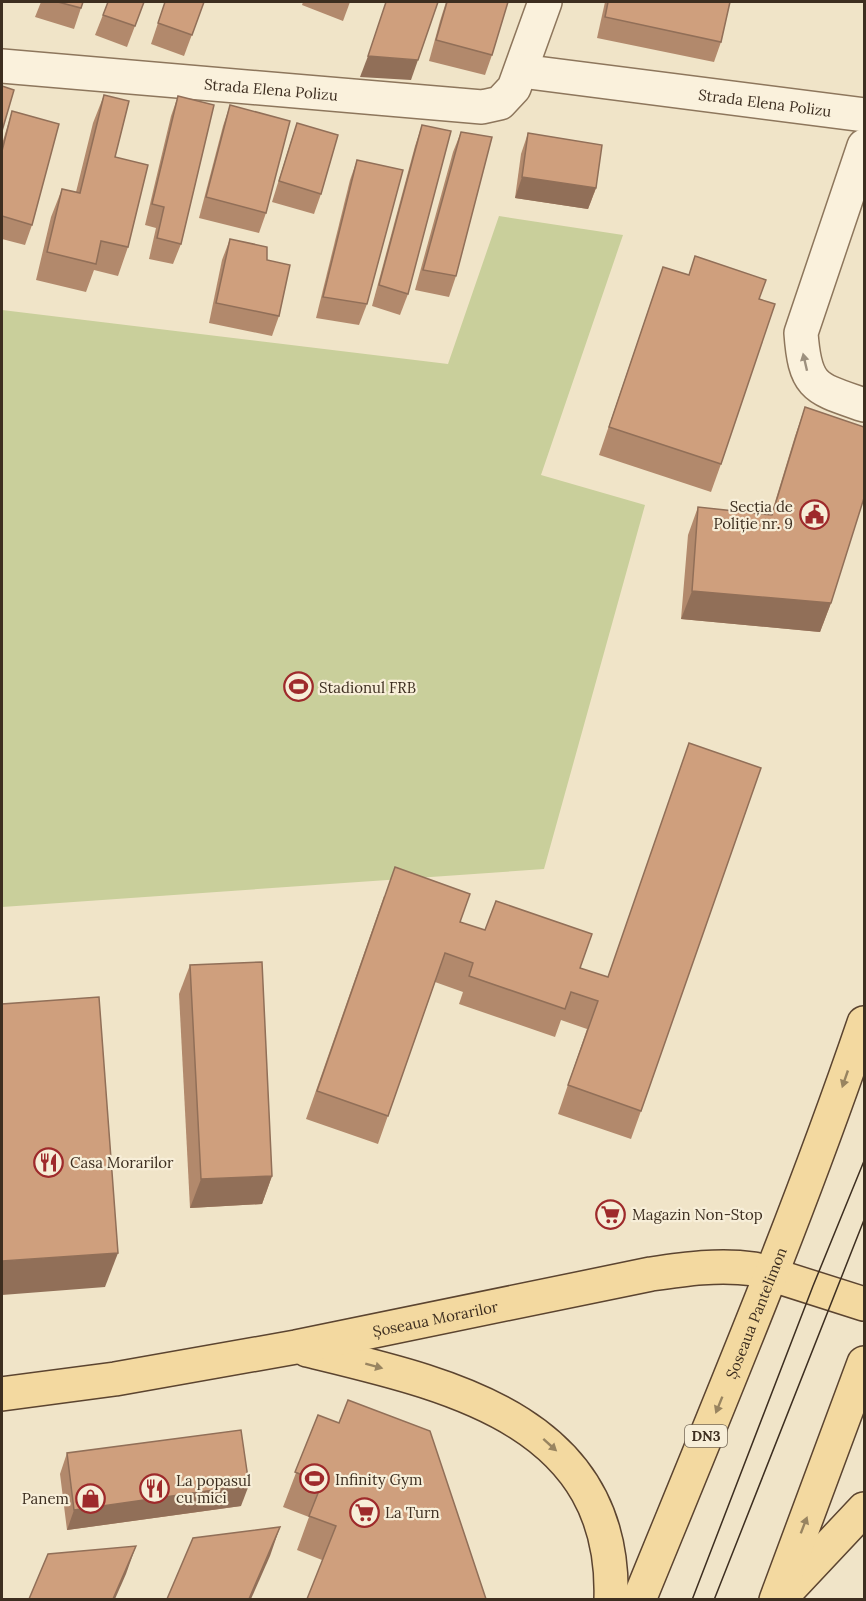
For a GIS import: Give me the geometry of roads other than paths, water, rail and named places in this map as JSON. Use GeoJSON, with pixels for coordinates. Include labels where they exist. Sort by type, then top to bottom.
{"type":"FeatureCollection","features":[{"type":"Feature","properties":{"kind":"main road","name":"Șoseaua Pantelimon"},"geometry":{"type":"LineString","coordinates":[[639,1599],[773,1273],[822,1146],[864,1023]]}},
{"type":"Feature","properties":{"kind":"main road","name":"Șoseaua Morarilor"},"geometry":{"type":"LineString","coordinates":[[2,1394],[115,1379],[296,1347],[659,1273],[736,1266],[773,1273],[864,1304]]}},
{"type":"Feature","properties":{"kind":"main road"},"geometry":{"type":"LineString","coordinates":[[296,1347],[461,1392],[534,1431],[556,1450],[590,1494],[606,1542],[612,1573],[611,1599]]}},
{"type":"Feature","properties":{"kind":"main road"},"geometry":{"type":"LineString","coordinates":[[778,1599],[864,1363]]}},
{"type":"Feature","properties":{"kind":"main road"},"geometry":{"type":"LineString","coordinates":[[778,1599],[864,1509]]}},
{"type":"Feature","properties":{"kind":"street","name":"Strada Elena Polizu"},"geometry":{"type":"LineString","coordinates":[[2,66],[482,107],[500,103],[514,88],[545,2]]}},
{"type":"Feature","properties":{"kind":"street","name":"Strada Elena Polizu"},"geometry":{"type":"LineString","coordinates":[[521,71],[864,115]]}},
{"type":"Feature","properties":{"kind":"street"},"geometry":{"type":"LineString","coordinates":[[864,146],[801,333],[803,362],[810,380],[827,392],[864,405]]}},
{"type":"Feature","properties":{"kind":"tram line"},"geometry":{"type":"LineString","coordinates":[[692,1600],[813,1286],[864,1161]]}},
{"type":"Feature","properties":{"kind":"tram line"},"geometry":{"type":"LineString","coordinates":[[714,1600],[864,1220]]}},
{"type":"Feature","properties":{"kind":"place","name":"Secția de Poliție nr. 9"},"geometry":{"type":"Point","coordinates":[814,515]}},
{"type":"Feature","properties":{"kind":"place","name":"Stadionul FRB"},"geometry":{"type":"Point","coordinates":[298,687]}},
{"type":"Feature","properties":{"kind":"place","name":"Casa Morarilor"},"geometry":{"type":"Point","coordinates":[49,1162]}},
{"type":"Feature","properties":{"kind":"place","name":"Magazin Non-Stop"},"geometry":{"type":"Point","coordinates":[611,1214]}},
{"type":"Feature","properties":{"kind":"place","name":"Infinity Gym"},"geometry":{"type":"Point","coordinates":[314,1479]}},
{"type":"Feature","properties":{"kind":"place","name":"La popasul cu mici"},"geometry":{"type":"Point","coordinates":[155,1489]}},
{"type":"Feature","properties":{"kind":"place","name":"Panem"},"geometry":{"type":"Point","coordinates":[90,1498]}},
{"type":"Feature","properties":{"kind":"place","name":"La Turn"},"geometry":{"type":"Point","coordinates":[364,1512]}}]}
